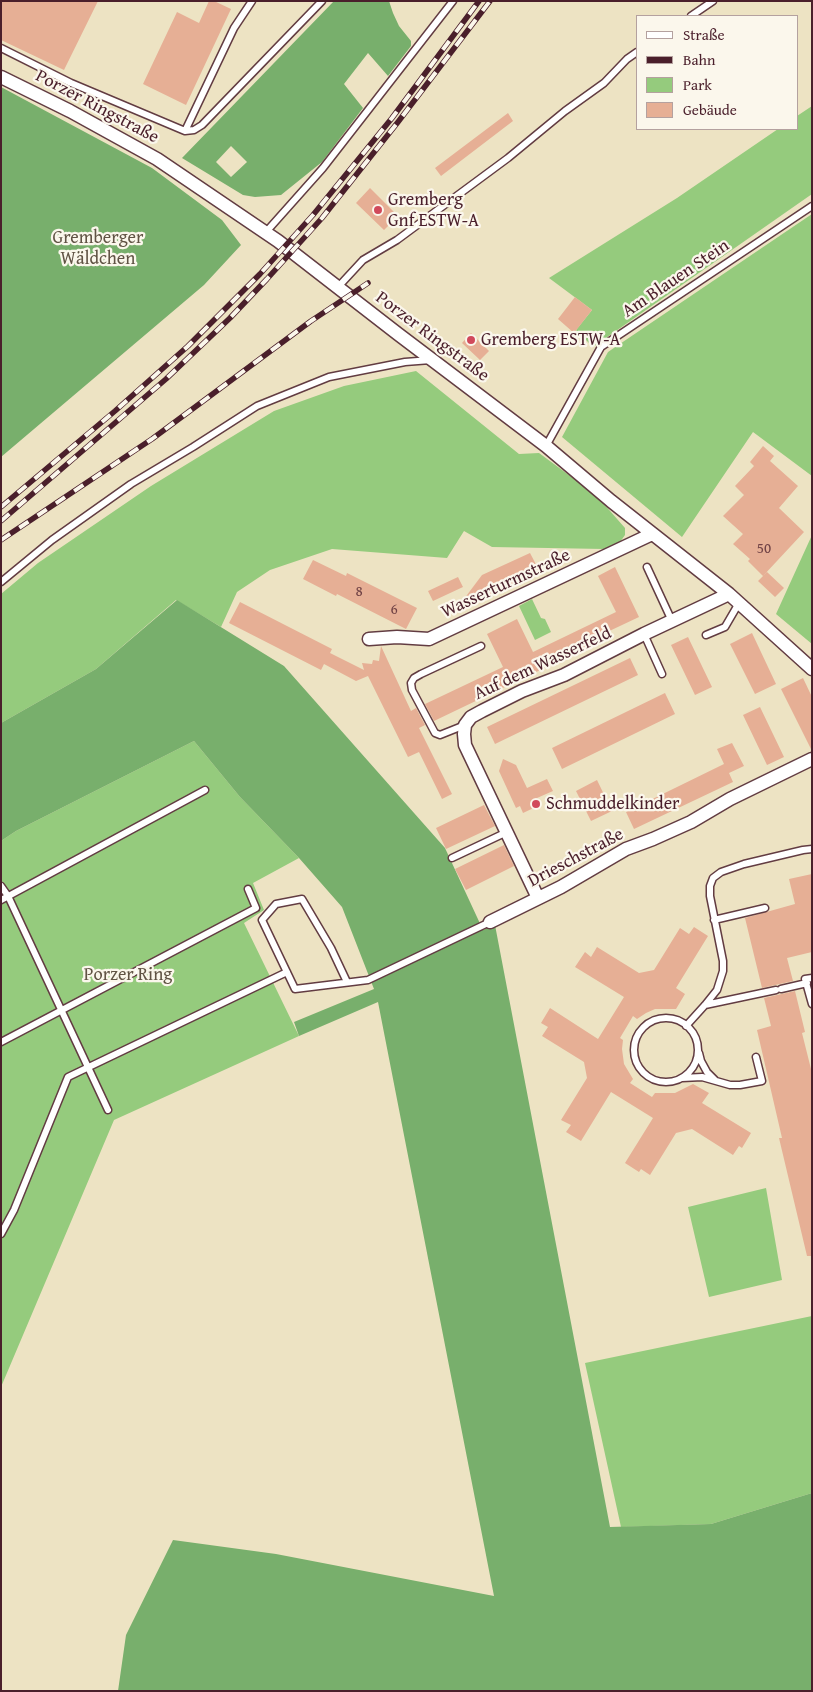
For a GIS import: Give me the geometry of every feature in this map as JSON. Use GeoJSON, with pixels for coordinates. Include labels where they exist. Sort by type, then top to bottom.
{"type":"FeatureCollection","features":[{"type":"Feature","properties":{"kind":"street","name":"Porzer Ringstraße"},"geometry":{"type":"LineString","coordinates":[[1,77],[70,111],[157,159],[266,232],[546,446],[652,534],[729,594],[812,669]]}},
{"type":"Feature","properties":{"kind":"street","name":"Wasserturmstraße"},"geometry":{"type":"LineString","coordinates":[[369,639],[397,637],[429,639],[652,534]]}},
{"type":"Feature","properties":{"kind":"street","name":"Auf dem Wasserfeld"},"geometry":{"type":"LineString","coordinates":[[538,898],[465,745],[465,724],[471,717],[482,711],[564,675],[644,634],[729,594]]}},
{"type":"Feature","properties":{"kind":"street","name":"Drieschstraße"},"geometry":{"type":"LineString","coordinates":[[490,922],[538,898],[626,849],[683,825],[730,799],[812,759]]}},
{"type":"Feature","properties":{"kind":"lane"},"geometry":{"type":"LineString","coordinates":[[185,131],[234,28],[252,1]]}},
{"type":"Feature","properties":{"kind":"lane"},"geometry":{"type":"LineString","coordinates":[[1,48],[71,83],[185,131],[194,130],[202,125],[322,1]]}},
{"type":"Feature","properties":{"kind":"lane"},"geometry":{"type":"LineString","coordinates":[[266,232],[323,168],[453,1]]}},
{"type":"Feature","properties":{"kind":"lane"},"geometry":{"type":"LineString","coordinates":[[692,15],[713,1]]}},
{"type":"Feature","properties":{"kind":"lane"},"geometry":{"type":"LineString","coordinates":[[338,287],[363,260],[397,240],[508,158],[565,111],[604,83],[627,59],[636,53]]}},
{"type":"Feature","properties":{"kind":"lane","name":"Am Blauen Stein"},"geometry":{"type":"LineString","coordinates":[[546,446],[600,347],[812,206]]}},
{"type":"Feature","properties":{"kind":"lane"},"geometry":{"type":"LineString","coordinates":[[1,582],[52,540],[132,484],[257,406],[329,377],[405,362],[432,360]]}},
{"type":"Feature","properties":{"kind":"lane"},"geometry":{"type":"LineString","coordinates":[[647,567],[672,621]]}},
{"type":"Feature","properties":{"kind":"lane"},"geometry":{"type":"LineString","coordinates":[[706,635],[725,627],[739,603]]}},
{"type":"Feature","properties":{"kind":"lane"},"geometry":{"type":"LineString","coordinates":[[644,634],[662,674]]}},
{"type":"Feature","properties":{"kind":"lane"},"geometry":{"type":"LineString","coordinates":[[465,724],[440,735],[435,733],[412,690],[412,683],[414,678],[421,674],[481,646]]}},
{"type":"Feature","properties":{"kind":"lane"},"geometry":{"type":"LineString","coordinates":[[1,900],[205,790]]}},
{"type":"Feature","properties":{"kind":"lane"},"geometry":{"type":"LineString","coordinates":[[452,858],[506,832]]}},
{"type":"Feature","properties":{"kind":"lane"},"geometry":{"type":"LineString","coordinates":[[686,1026],[716,990],[723,971],[723,960],[714,920],[710,886],[713,878],[721,872],[744,864],[812,849]]}},
{"type":"Feature","properties":{"kind":"lane"},"geometry":{"type":"LineString","coordinates":[[1,886],[8,896],[108,1110]]}},
{"type":"Feature","properties":{"kind":"lane"},"geometry":{"type":"LineString","coordinates":[[1,1042],[256,908],[248,889]]}},
{"type":"Feature","properties":{"kind":"lane"},"geometry":{"type":"LineString","coordinates":[[347,982],[331,948],[302,899],[276,904],[262,920],[295,988],[368,980],[490,922]]}},
{"type":"Feature","properties":{"kind":"lane"},"geometry":{"type":"LineString","coordinates":[[714,920],[765,908]]}},
{"type":"Feature","properties":{"kind":"lane"},"geometry":{"type":"LineString","coordinates":[[1,1234],[14,1210],[68,1077],[287,972]]}},
{"type":"Feature","properties":{"kind":"lane"},"geometry":{"type":"LineString","coordinates":[[812,978],[806,980],[812,1004]]}},
{"type":"Feature","properties":{"kind":"lane"},"geometry":{"type":"LineString","coordinates":[[705,1005],[807,983]]}},
{"type":"Feature","properties":{"kind":"lane"},"geometry":{"type":"LineString","coordinates":[[697,1047],[694,1065],[688,1073],[671,1082],[660,1082],[642,1072],[634,1053],[635,1042],[639,1033],[647,1025],[656,1020],[672,1019],[686,1026],[692,1032],[697,1047],[701,1060],[715,1080]]}},
{"type":"Feature","properties":{"kind":"lane"},"geometry":{"type":"LineString","coordinates":[[681,1078],[702,1077],[730,1085],[762,1081],[756,1057]]}},
{"type":"Feature","properties":{"kind":"green space"},"geometry":{"type":"Polygon","coordinates":[[[334,1],[389,1],[399,26],[411,41],[411,46],[388,76],[368,53],[344,84],[363,108],[322,162],[281,195],[255,197],[243,195],[182,158],[334,1]],[[231,146],[216,162],[231,177],[247,162],[231,146]]]}},
{"type":"Feature","properties":{"kind":"green space","name":"Gremberger Wäldchen"},"geometry":{"type":"Polygon","coordinates":[[[1,87],[152,168],[222,220],[241,245],[204,285],[1,457],[1,87]]]}},
{"type":"Feature","properties":{"kind":"green space"},"geometry":{"type":"Polygon","coordinates":[[[812,106],[812,194],[593,347],[576,330],[592,310],[549,278],[677,198],[777,130],[798,130],[798,115],[812,106]]]}},
{"type":"Feature","properties":{"kind":"green space"},"geometry":{"type":"Polygon","coordinates":[[[812,214],[812,476],[753,432],[682,537],[562,437],[608,352],[812,214]]]}},
{"type":"Feature","properties":{"kind":"green space"},"geometry":{"type":"Polygon","coordinates":[[[416,371],[519,454],[539,453],[596,495],[625,528],[625,535],[620,542],[604,549],[492,547],[464,531],[447,558],[332,549],[270,570],[237,592],[221,627],[176,600],[96,669],[1,723],[1,594],[38,563],[151,486],[274,411],[344,386],[416,371]]]}},
{"type":"Feature","properties":{"kind":"green space"},"geometry":{"type":"Polygon","coordinates":[[[812,535],[812,644],[776,614],[812,535]]]}},
{"type":"Feature","properties":{"kind":"green space"},"geometry":{"type":"Polygon","coordinates":[[[532,599],[541,618],[545,619],[551,632],[535,640],[519,606],[532,599]]]}},
{"type":"Feature","properties":{"kind":"green space"},"geometry":{"type":"Polygon","coordinates":[[[177,600],[284,666],[445,848],[483,930],[495,925],[610,1527],[711,1524],[812,1493],[812,1691],[118,1691],[126,1635],[173,1540],[276,1554],[494,1596],[378,1002],[299,1036],[294,1022],[374,989],[342,907],[299,858],[240,797],[194,741],[16,831],[1,841],[1,723],[96,669],[177,600]]]}},
{"type":"Feature","properties":{"kind":"green space","name":"Porzer Ring"},"geometry":{"type":"Polygon","coordinates":[[[194,741],[240,797],[299,858],[253,883],[264,910],[244,923],[299,1036],[114,1120],[1,1387],[1,841],[16,831],[194,741]]]}},
{"type":"Feature","properties":{"kind":"green space"},"geometry":{"type":"Polygon","coordinates":[[[766,1188],[782,1280],[709,1297],[688,1207],[766,1188]]]}},
{"type":"Feature","properties":{"kind":"green space"},"geometry":{"type":"Polygon","coordinates":[[[812,1316],[812,1493],[711,1524],[621,1527],[585,1363],[812,1316]]]}},
{"type":"Feature","properties":{"kind":"building"},"geometry":{"type":"Polygon","coordinates":[[[1,1],[98,1],[64,70],[1,40],[1,1]]]}},
{"type":"Feature","properties":{"kind":"building"},"geometry":{"type":"Polygon","coordinates":[[[209,1],[214,1],[231,9],[186,105],[143,84],[177,12],[199,23],[209,1]]]}},
{"type":"Feature","properties":{"kind":"building"},"geometry":{"type":"Polygon","coordinates":[[[508,113],[513,121],[441,176],[435,168],[508,113]]]}},
{"type":"Feature","properties":{"kind":"building","name":"Gremberg Gnf ESTW-A"},"geometry":{"type":"Polygon","coordinates":[[[370,188],[398,216],[384,230],[356,203],[370,188]]]}},
{"type":"Feature","properties":{"kind":"building"},"geometry":{"type":"Polygon","coordinates":[[[575,297],[592,310],[574,333],[558,319],[575,297]]]}},
{"type":"Feature","properties":{"kind":"building","name":"Gremberg ESTW-A"},"geometry":{"type":"Polygon","coordinates":[[[471,333],[489,351],[480,360],[462,343],[471,333]]]}},
{"type":"Feature","properties":{"kind":"building"},"geometry":{"type":"Polygon","coordinates":[[[763,446],[774,456],[770,461],[798,486],[779,508],[804,532],[763,576],[748,561],[750,559],[733,544],[743,534],[723,516],[744,495],[735,486],[754,466],[750,462],[763,446]]]}},
{"type":"Feature","properties":{"kind":"building"},"geometry":{"type":"Polygon","coordinates":[[[530,553],[540,572],[455,611],[482,575],[530,553]]]}},
{"type":"Feature","properties":{"kind":"building"},"geometry":{"type":"Polygon","coordinates":[[[313,560],[346,576],[347,573],[417,608],[406,629],[303,579],[313,560]]]}},
{"type":"Feature","properties":{"kind":"building"},"geometry":{"type":"Polygon","coordinates":[[[615,567],[639,617],[603,634],[605,639],[434,721],[425,704],[503,667],[487,634],[517,619],[533,652],[616,612],[598,576],[615,567]]]}},
{"type":"Feature","properties":{"kind":"building"},"geometry":{"type":"Polygon","coordinates":[[[767,572],[784,588],[775,597],[758,581],[767,572]]]}},
{"type":"Feature","properties":{"kind":"building"},"geometry":{"type":"Polygon","coordinates":[[[458,577],[463,587],[433,601],[428,591],[458,577]]]}},
{"type":"Feature","properties":{"kind":"building"},"geometry":{"type":"Polygon","coordinates":[[[240,602],[332,649],[330,653],[364,670],[362,663],[372,664],[373,660],[379,661],[381,646],[411,711],[416,708],[425,725],[419,728],[452,794],[442,799],[419,752],[408,757],[368,676],[356,681],[324,664],[321,670],[229,623],[240,602]]]}},
{"type":"Feature","properties":{"kind":"building"},"geometry":{"type":"Polygon","coordinates":[[[752,633],[776,684],[755,694],[730,644],[752,633]]]}},
{"type":"Feature","properties":{"kind":"building"},"geometry":{"type":"Polygon","coordinates":[[[688,637],[712,687],[695,695],[671,645],[688,637]]]}},
{"type":"Feature","properties":{"kind":"building"},"geometry":{"type":"Polygon","coordinates":[[[630,658],[638,675],[495,744],[487,727],[630,658]]]}},
{"type":"Feature","properties":{"kind":"building"},"geometry":{"type":"Polygon","coordinates":[[[803,678],[812,697],[812,751],[781,689],[803,678]]]}},
{"type":"Feature","properties":{"kind":"building"},"geometry":{"type":"Polygon","coordinates":[[[665,693],[675,714],[562,769],[552,748],[665,693]]]}},
{"type":"Feature","properties":{"kind":"building"},"geometry":{"type":"Polygon","coordinates":[[[760,707],[784,757],[767,765],[743,715],[760,707]]]}},
{"type":"Feature","properties":{"kind":"building"},"geometry":{"type":"Polygon","coordinates":[[[732,743],[744,766],[729,773],[733,782],[634,829],[626,812],[724,764],[717,749],[732,743]]]}},
{"type":"Feature","properties":{"kind":"building"},"geometry":{"type":"Polygon","coordinates":[[[503,759],[516,765],[527,788],[547,779],[553,791],[537,798],[540,805],[523,813],[520,806],[516,808],[499,771],[503,759]]]}},
{"type":"Feature","properties":{"kind":"building"},"geometry":{"type":"Polygon","coordinates":[[[597,780],[612,811],[591,821],[576,791],[597,780]]]}},
{"type":"Feature","properties":{"kind":"building"},"geometry":{"type":"Polygon","coordinates":[[[484,805],[495,826],[446,849],[436,828],[484,805]]]}},
{"type":"Feature","properties":{"kind":"building"},"geometry":{"type":"Polygon","coordinates":[[[504,845],[514,866],[466,890],[455,869],[504,845]]]}},
{"type":"Feature","properties":{"kind":"building"},"geometry":{"type":"Polygon","coordinates":[[[812,874],[812,952],[787,958],[793,981],[762,988],[745,918],[795,904],[789,879],[812,874]]]}},
{"type":"Feature","properties":{"kind":"building"},"geometry":{"type":"Polygon","coordinates":[[[694,927],[708,936],[676,988],[685,994],[676,1009],[655,1009],[637,1019],[633,1016],[620,1038],[623,1040],[624,1064],[633,1079],[630,1083],[652,1097],[655,1093],[675,1093],[693,1084],[709,1093],[702,1103],[751,1133],[742,1148],[739,1146],[733,1155],[692,1129],[676,1133],[650,1175],[641,1169],[639,1172],[625,1163],[653,1118],[611,1092],[581,1141],[566,1132],[571,1125],[561,1120],[587,1078],[584,1062],[542,1036],[548,1027],[541,1023],[550,1008],[598,1039],[624,997],[575,967],[585,952],[591,957],[597,947],[639,973],[654,970],[680,928],[689,934],[694,927]]]}},
{"type":"Feature","properties":{"kind":"building"},"geometry":{"type":"Polygon","coordinates":[[[795,991],[805,1032],[802,1033],[812,1073],[812,1256],[807,1256],[779,1138],[782,1138],[757,1030],[771,1026],[764,998],[795,991]]]}},
{"type":"Feature","properties":{"kind":"railway"},"geometry":{"type":"LineString","coordinates":[[1,507],[115,411],[188,346],[260,274],[313,215],[392,118],[479,1]]}},
{"type":"Feature","properties":{"kind":"railway"},"geometry":{"type":"LineString","coordinates":[[1,521],[166,379],[230,318],[267,279],[322,218],[490,1]]}},
{"type":"Feature","properties":{"kind":"railway"},"geometry":{"type":"LineString","coordinates":[[1,540],[152,439],[311,321],[368,283]]}},
{"type":"Feature","properties":{"kind":"place","name":"Gremberg Gnf ESTW-A"},"geometry":{"type":"Point","coordinates":[378,210]}},
{"type":"Feature","properties":{"kind":"place","name":"Gremberg ESTW-A"},"geometry":{"type":"Point","coordinates":[471,340]}},
{"type":"Feature","properties":{"kind":"place","name":"Schmuddelkinder"},"geometry":{"type":"Point","coordinates":[536,804]}}]}
